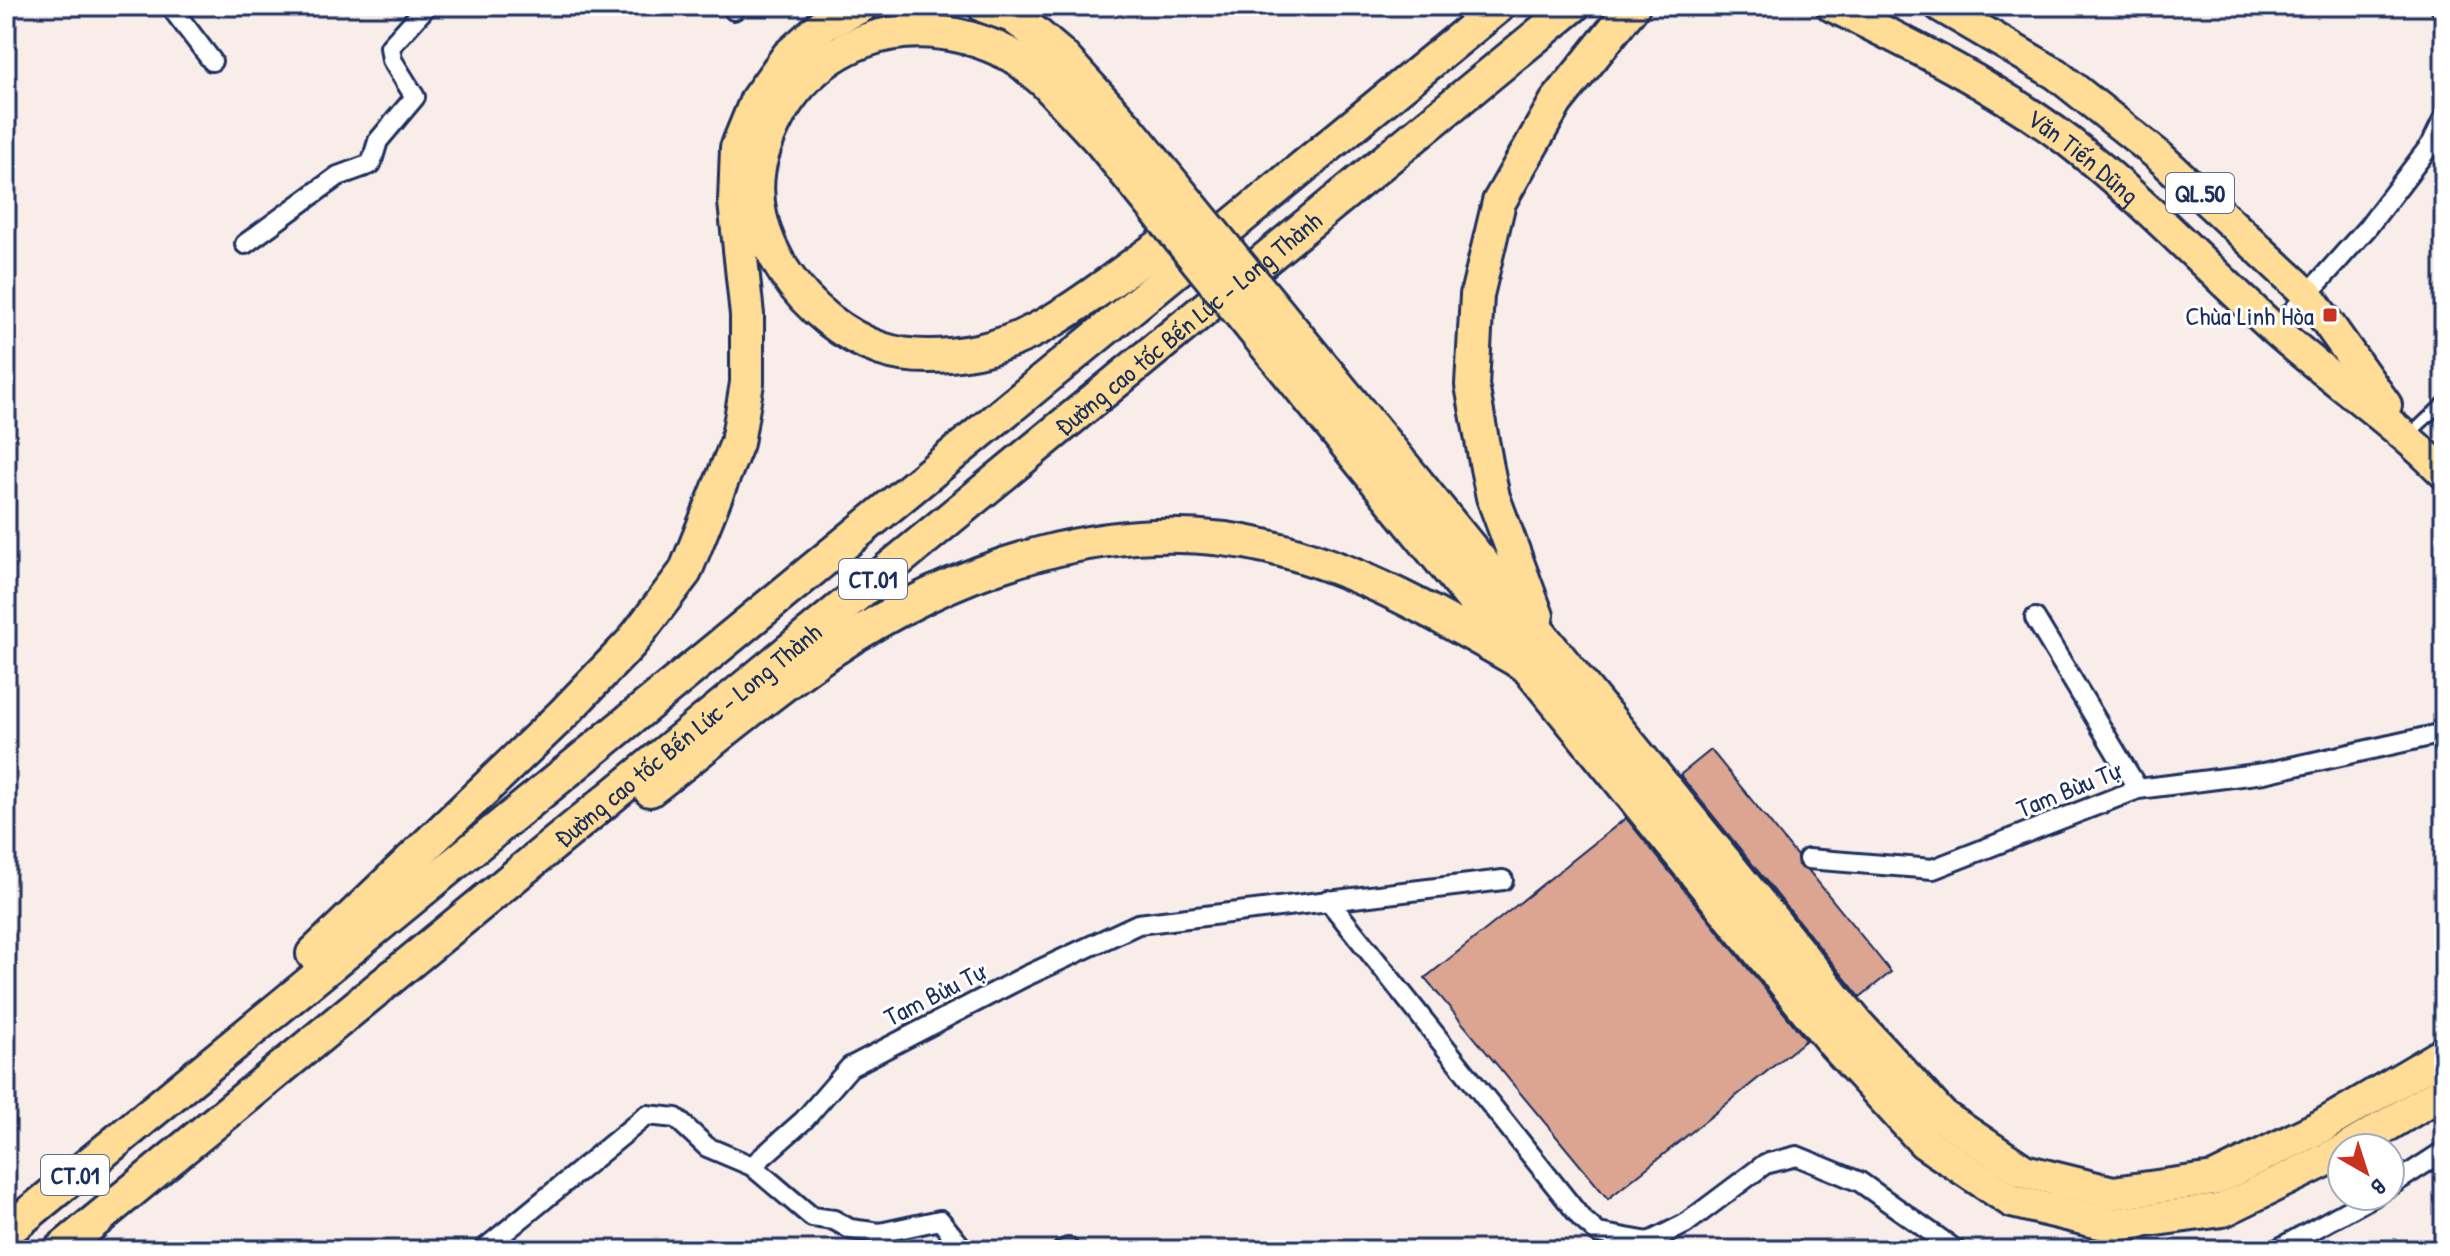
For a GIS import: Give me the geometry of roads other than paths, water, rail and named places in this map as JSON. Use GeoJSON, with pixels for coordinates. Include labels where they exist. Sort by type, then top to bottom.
{"type":"FeatureCollection","features":[{"type":"Feature","properties":{"kind":"highway"},"geometry":{"type":"LineString","coordinates":[[145,1118],[563,714],[631,643],[685,572],[737,443],[747,383],[747,315],[735,202],[737,148],[757,99],[788,56],[824,24],[861,6]]}},
{"type":"Feature","properties":{"kind":"highway"},"geometry":{"type":"LineString","coordinates":[[984,6],[1012,16],[1045,82],[1100,141],[1404,492],[1538,656],[1858,1025],[1942,1116],[2024,1171],[2113,1193],[2214,1179],[2322,1126],[2444,1054]]}},
{"type":"Feature","properties":{"kind":"highway","name":"Đường cao tốc Bến Lức - Long Thành"},"geometry":{"type":"LineString","coordinates":[[60,1250],[1573,6]]}},
{"type":"Feature","properties":{"kind":"highway"},"geometry":{"type":"LineString","coordinates":[[1633,6],[1556,102],[1499,202],[1477,295],[1472,385],[1497,510],[1538,656],[1845,1056],[1924,1142],[2012,1201],[2112,1225],[2223,1210],[2326,1160]]}},
{"type":"Feature","properties":{"kind":"highway","name":"Văn Tiến Dũng"},"geometry":{"type":"LineString","coordinates":[[1832,6],[1990,88],[2066,140],[2127,191],[2276,330],[2408,436]]}},
{"type":"Feature","properties":{"kind":"highway","name":"Văn Tiến Dũng"},"geometry":{"type":"LineString","coordinates":[[1940,6],[2015,47],[2117,120],[2308,295],[2408,436]]}},
{"type":"Feature","properties":{"kind":"highway"},"geometry":{"type":"LineString","coordinates":[[1026,46],[981,40],[937,29],[910,27],[878,33],[842,49],[808,77],[781,112],[762,156],[759,189],[764,226],[778,260],[800,294],[825,318],[851,336],[883,350],[928,357],[979,350],[1024,335],[1228,204],[1494,10]]}},
{"type":"Feature","properties":{"kind":"highway","name":"Đường cao tốc Bến Lức - Long Thành"},"geometry":{"type":"LineString","coordinates":[[6,1232],[1494,10]]}},
{"type":"Feature","properties":{"kind":"highway","name":"QL.50"},"geometry":{"type":"LineString","coordinates":[[2408,436],[2444,473]]}},
{"type":"Feature","properties":{"kind":"highway"},"geometry":{"type":"LineString","coordinates":[[175,1155],[827,654],[914,601],[1031,554],[1139,537],[1199,538],[1268,547],[1327,565],[1448,620],[1538,656]]}},
{"type":"Feature","properties":{"kind":"highway"},"geometry":{"type":"LineString","coordinates":[[2376,1132],[2444,1091]]}},
{"type":"Feature","properties":{"kind":"street"},"geometry":{"type":"LineString","coordinates":[[170,6],[212,61]]}},
{"type":"Feature","properties":{"kind":"street"},"geometry":{"type":"LineString","coordinates":[[245,244],[338,176],[371,164],[378,141],[415,97],[392,60],[390,47],[427,6]]}},
{"type":"Feature","properties":{"kind":"street"},"geometry":{"type":"LineString","coordinates":[[2440,6],[2444,11]]}},
{"type":"Feature","properties":{"kind":"street"},"geometry":{"type":"LineString","coordinates":[[2276,330],[2367,228],[2432,143],[2444,118]]}},
{"type":"Feature","properties":{"kind":"street"},"geometry":{"type":"LineString","coordinates":[[2035,618],[2138,789]]}},
{"type":"Feature","properties":{"kind":"street","name":"Tam Bừu Tự"},"geometry":{"type":"LineString","coordinates":[[1808,859],[1933,869],[2138,789],[2264,773],[2444,733]]}},
{"type":"Feature","properties":{"kind":"street","name":"Tam Bửu Tự"},"geometry":{"type":"LineString","coordinates":[[752,1166],[804,1120],[850,1067],[1024,977],[1138,924],[1503,880]]}},
{"type":"Feature","properties":{"kind":"street"},"geometry":{"type":"LineString","coordinates":[[1328,900],[1562,1194],[1598,1233],[1649,1242],[1685,1224],[1765,1164],[1797,1156],[1860,1182],[1956,1250]]}},
{"type":"Feature","properties":{"kind":"street"},"geometry":{"type":"LineString","coordinates":[[483,1250],[647,1115],[676,1118],[707,1147],[752,1166],[812,1217],[834,1220],[850,1229],[880,1233],[940,1220],[964,1250]]}},
{"type":"Feature","properties":{"kind":"street"},"geometry":{"type":"LineString","coordinates":[[2406,1176],[2444,1151]]}},
{"type":"Feature","properties":{"kind":"street"},"geometry":{"type":"LineString","coordinates":[[2276,1250],[2345,1212]]}},
{"type":"Feature","properties":{"kind":"street"},"geometry":{"type":"LineString","coordinates":[[869,1232],[876,1250]]}},
{"type":"Feature","properties":{"kind":"lane"},"geometry":{"type":"LineString","coordinates":[[2408,436],[2444,402]]}},
{"type":"Feature","properties":{"kind":"place","name":"Chùa Linh Hòa"},"geometry":{"type":"Point","coordinates":[2330,315]}}]}
